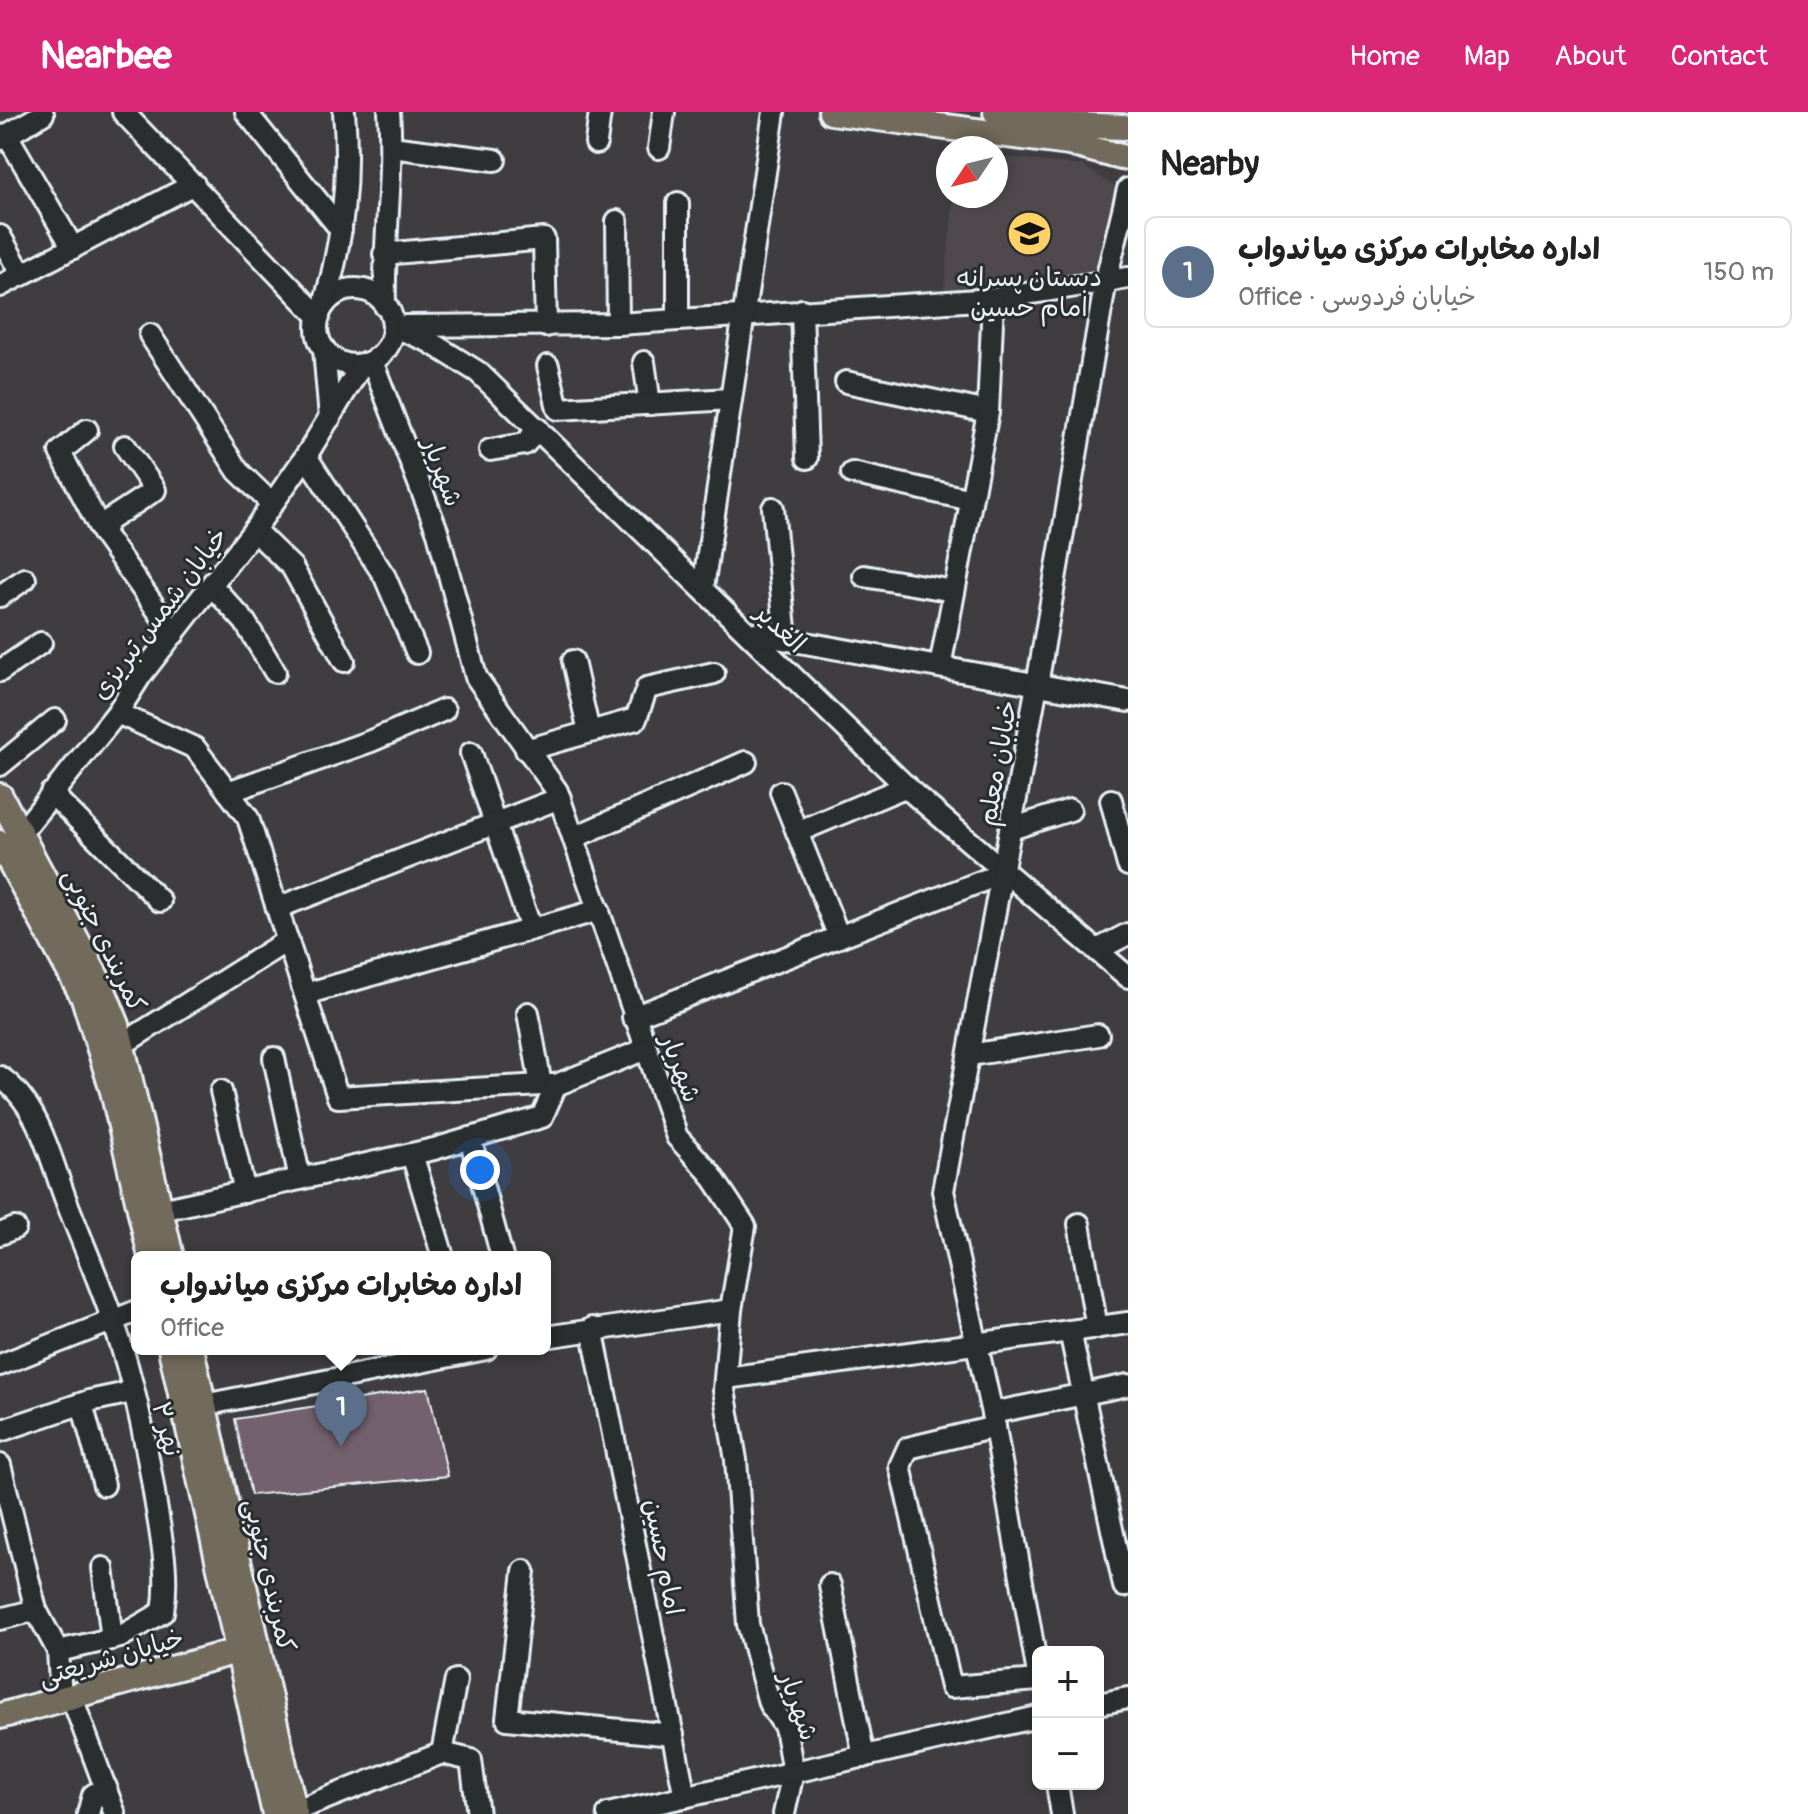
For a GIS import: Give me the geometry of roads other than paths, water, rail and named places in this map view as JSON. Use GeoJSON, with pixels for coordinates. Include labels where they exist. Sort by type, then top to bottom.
{"type":"FeatureCollection","features":[{"type":"Feature","properties":{"kind":"main road"},"geometry":{"type":"LineString","coordinates":[[831,112],[1069,143],[1124,160]]}},
{"type":"Feature","properties":{"kind":"main road"},"geometry":{"type":"LineString","coordinates":[[996,112],[1073,125],[1126,125]]}},
{"type":"Feature","properties":{"kind":"main road"},"geometry":{"type":"LineString","coordinates":[[1124,160],[1116,141],[1126,125]]}},
{"type":"Feature","properties":{"kind":"main road","name":"کمربندی جنوبی"},"geometry":{"type":"LineString","coordinates":[[0,796],[6,846],[88,1012],[113,1091],[150,1251]]}},
{"type":"Feature","properties":{"kind":"main road","name":"کمربندی جنوبی"},"geometry":{"type":"LineString","coordinates":[[6,846],[102,988],[123,1044],[170,1251]]}},
{"type":"Feature","properties":{"kind":"main road","name":"کمربندی جنوبی"},"geometry":{"type":"LineString","coordinates":[[173,1355],[288,1813]]}},
{"type":"Feature","properties":{"kind":"main road","name":"کمربندی جنوبی"},"geometry":{"type":"LineString","coordinates":[[192,1355],[247,1649]]}},
{"type":"Feature","properties":{"kind":"main road","name":"خیابان شریعتی"},"geometry":{"type":"LineString","coordinates":[[0,1716],[247,1649]]}},
{"type":"Feature","properties":{"kind":"street"},"geometry":{"type":"LineString","coordinates":[[123,112],[321,312]]}},
{"type":"Feature","properties":{"kind":"street"},"geometry":{"type":"LineString","coordinates":[[246,112],[341,230]]}},
{"type":"Feature","properties":{"kind":"street"},"geometry":{"type":"LineString","coordinates":[[321,312],[338,293],[358,289],[378,297],[393,326],[387,346],[367,362],[341,363],[324,349],[318,339],[321,312],[340,252],[346,138],[344,112]]}},
{"type":"Feature","properties":{"kind":"street"},"geometry":{"type":"LineString","coordinates":[[385,306],[384,254],[391,147],[389,112]]}},
{"type":"Feature","properties":{"kind":"street"},"geometry":{"type":"LineString","coordinates":[[596,143],[600,112]]}},
{"type":"Feature","properties":{"kind":"street"},"geometry":{"type":"LineString","coordinates":[[659,148],[664,112]]}},
{"type":"Feature","properties":{"kind":"street"},"geometry":{"type":"LineString","coordinates":[[703,588],[741,314],[774,112]]}},
{"type":"Feature","properties":{"kind":"street"},"geometry":{"type":"LineString","coordinates":[[43,114],[3,137],[73,248]]}},
{"type":"Feature","properties":{"kind":"street"},"geometry":{"type":"LineString","coordinates":[[391,147],[495,160]]}},
{"type":"Feature","properties":{"kind":"street"},"geometry":{"type":"LineString","coordinates":[[0,286],[194,184]]}},
{"type":"Feature","properties":{"kind":"street","name":"خیابان معلم"},"geometry":{"type":"LineString","coordinates":[[1033,1646],[993,1420],[943,1191],[1037,685],[1106,280],[1128,189]]}},
{"type":"Feature","properties":{"kind":"street"},"geometry":{"type":"LineString","coordinates":[[678,203],[678,318]]}},
{"type":"Feature","properties":{"kind":"street"},"geometry":{"type":"LineString","coordinates":[[617,221],[618,324]]}},
{"type":"Feature","properties":{"kind":"street"},"geometry":{"type":"LineString","coordinates":[[0,236],[22,275]]}},
{"type":"Feature","properties":{"kind":"street"},"geometry":{"type":"LineString","coordinates":[[384,254],[544,239],[546,326]]}},
{"type":"Feature","properties":{"kind":"street"},"geometry":{"type":"LineString","coordinates":[[393,326],[618,324],[993,299],[1128,278]]}},
{"type":"Feature","properties":{"kind":"street"},"geometry":{"type":"LineString","coordinates":[[940,667],[988,412],[993,299]]}},
{"type":"Feature","properties":{"kind":"street"},"geometry":{"type":"LineString","coordinates":[[802,310],[807,458]]}},
{"type":"Feature","properties":{"kind":"street","name":"الغدیر"},"geometry":{"type":"LineString","coordinates":[[393,326],[428,341],[478,372],[907,786],[1003,873],[1128,977]]}},
{"type":"Feature","properties":{"kind":"street"},"geometry":{"type":"LineString","coordinates":[[150,335],[238,471],[271,503]]}},
{"type":"Feature","properties":{"kind":"street"},"geometry":{"type":"LineString","coordinates":[[324,349],[330,418]]}},
{"type":"Feature","properties":{"kind":"street","name":"خیابان شمس تبریزی"},"geometry":{"type":"LineString","coordinates":[[6,846],[117,713],[254,530],[367,362]]}},
{"type":"Feature","properties":{"kind":"street","name":"شهریار"},"geometry":{"type":"LineString","coordinates":[[367,362],[438,533],[476,677],[560,798],[633,1017],[677,1137],[710,1173],[745,1226],[731,1310],[724,1390],[736,1460],[748,1624],[769,1703],[785,1727],[793,1772],[784,1814]]}},
{"type":"Feature","properties":{"kind":"street"},"geometry":{"type":"LineString","coordinates":[[644,362],[650,404]]}},
{"type":"Feature","properties":{"kind":"street"},"geometry":{"type":"LineString","coordinates":[[548,366],[558,409],[731,399]]}},
{"type":"Feature","properties":{"kind":"street"},"geometry":{"type":"LineString","coordinates":[[846,382],[988,412]]}},
{"type":"Feature","properties":{"kind":"street"},"geometry":{"type":"LineString","coordinates":[[490,450],[525,444],[538,429]]}},
{"type":"Feature","properties":{"kind":"street"},"geometry":{"type":"LineString","coordinates":[[87,430],[60,452],[102,532],[174,634]]}},
{"type":"Feature","properties":{"kind":"street"},"geometry":{"type":"LineString","coordinates":[[102,532],[109,520],[155,490],[125,446]]}},
{"type":"Feature","properties":{"kind":"street"},"geometry":{"type":"LineString","coordinates":[[306,456],[385,577],[417,653]]}},
{"type":"Feature","properties":{"kind":"street"},"geometry":{"type":"LineString","coordinates":[[852,473],[971,500]]}},
{"type":"Feature","properties":{"kind":"street"},"geometry":{"type":"LineString","coordinates":[[773,508],[786,639]]}},
{"type":"Feature","properties":{"kind":"street"},"geometry":{"type":"LineString","coordinates":[[254,530],[292,567],[344,661]]}},
{"type":"Feature","properties":{"kind":"street"},"geometry":{"type":"LineString","coordinates":[[864,576],[954,591]]}},
{"type":"Feature","properties":{"kind":"street"},"geometry":{"type":"LineString","coordinates":[[0,596],[25,579]]}},
{"type":"Feature","properties":{"kind":"street"},"geometry":{"type":"LineString","coordinates":[[212,586],[245,622],[275,672]]}},
{"type":"Feature","properties":{"kind":"street"},"geometry":{"type":"LineString","coordinates":[[749,633],[1128,701]]}},
{"type":"Feature","properties":{"kind":"street"},"geometry":{"type":"LineString","coordinates":[[0,671],[41,643]]}},
{"type":"Feature","properties":{"kind":"street"},"geometry":{"type":"LineString","coordinates":[[573,661],[589,732]]}},
{"type":"Feature","properties":{"kind":"street"},"geometry":{"type":"LineString","coordinates":[[526,750],[636,719],[647,688],[714,673]]}},
{"type":"Feature","properties":{"kind":"street"},"geometry":{"type":"LineString","coordinates":[[228,792],[371,741],[444,710]]}},
{"type":"Feature","properties":{"kind":"street"},"geometry":{"type":"LineString","coordinates":[[117,713],[195,748],[248,818],[338,1097],[548,1085],[646,1049]]}},
{"type":"Feature","properties":{"kind":"street"},"geometry":{"type":"LineString","coordinates":[[0,765],[55,720]]}},
{"type":"Feature","properties":{"kind":"street"},"geometry":{"type":"LineString","coordinates":[[471,753],[531,929]]}},
{"type":"Feature","properties":{"kind":"street"},"geometry":{"type":"LineString","coordinates":[[575,837],[746,762]]}},
{"type":"Feature","properties":{"kind":"street"},"geometry":{"type":"LineString","coordinates":[[797,832],[907,786]]}},
{"type":"Feature","properties":{"kind":"street"},"geometry":{"type":"LineString","coordinates":[[781,792],[839,937]]}},
{"type":"Feature","properties":{"kind":"street"},"geometry":{"type":"LineString","coordinates":[[51,793],[160,901]]}},
{"type":"Feature","properties":{"kind":"street"},"geometry":{"type":"LineString","coordinates":[[277,908],[386,863],[495,825],[560,798]]}},
{"type":"Feature","properties":{"kind":"street"},"geometry":{"type":"LineString","coordinates":[[1111,800],[1125,842],[1128,865]]}},
{"type":"Feature","properties":{"kind":"street"},"geometry":{"type":"LineString","coordinates":[[1011,829],[1070,810]]}},
{"type":"Feature","properties":{"kind":"street"},"geometry":{"type":"LineString","coordinates":[[633,1017],[1003,873]]}},
{"type":"Feature","properties":{"kind":"street"},"geometry":{"type":"LineString","coordinates":[[305,994],[599,910]]}},
{"type":"Feature","properties":{"kind":"street"},"geometry":{"type":"LineString","coordinates":[[1097,950],[1128,934]]}},
{"type":"Feature","properties":{"kind":"street"},"geometry":{"type":"LineString","coordinates":[[123,1044],[288,940]]}},
{"type":"Feature","properties":{"kind":"street"},"geometry":{"type":"LineString","coordinates":[[161,1210],[412,1154],[542,1117],[548,1085],[528,1013]]}},
{"type":"Feature","properties":{"kind":"street"},"geometry":{"type":"LineString","coordinates":[[969,1055],[1098,1035]]}},
{"type":"Feature","properties":{"kind":"street"},"geometry":{"type":"LineString","coordinates":[[274,1058],[300,1179]]}},
{"type":"Feature","properties":{"kind":"street","name":"نهر ۲"},"geometry":{"type":"LineString","coordinates":[[0,1077],[37,1124],[53,1155],[61,1187],[112,1319],[149,1461],[168,1581],[163,1612],[112,1639],[58,1651]]}},
{"type":"Feature","properties":{"kind":"street"},"geometry":{"type":"LineString","coordinates":[[221,1091],[245,1192]]}},
{"type":"Feature","properties":{"kind":"street"},"geometry":{"type":"LineString","coordinates":[[470,1138],[500,1251]]}},
{"type":"Feature","properties":{"kind":"street"},"geometry":{"type":"LineString","coordinates":[[412,1154],[441,1251]]}},
{"type":"Feature","properties":{"kind":"street"},"geometry":{"type":"LineString","coordinates":[[1079,1224],[1097,1328]]}},
{"type":"Feature","properties":{"kind":"street"},"geometry":{"type":"LineString","coordinates":[[551,1336],[731,1310]]}},
{"type":"Feature","properties":{"kind":"street"},"geometry":{"type":"LineString","coordinates":[[0,1365],[131,1313]]}},
{"type":"Feature","properties":{"kind":"street"},"geometry":{"type":"LineString","coordinates":[[726,1378],[1128,1323]]}},
{"type":"Feature","properties":{"kind":"street","name":"امام حسین"},"geometry":{"type":"LineString","coordinates":[[592,1328],[685,1797]]}},
{"type":"Feature","properties":{"kind":"street"},"geometry":{"type":"LineString","coordinates":[[1070,1331],[1086,1394],[1124,1586]]}},
{"type":"Feature","properties":{"kind":"street"},"geometry":{"type":"LineString","coordinates":[[204,1405],[456,1355]]}},
{"type":"Feature","properties":{"kind":"street"},"geometry":{"type":"LineString","coordinates":[[1032,1678],[951,1687],[900,1466],[908,1448],[993,1420],[1128,1385]]}},
{"type":"Feature","properties":{"kind":"street"},"geometry":{"type":"LineString","coordinates":[[0,1431],[82,1404],[132,1392]]}},
{"type":"Feature","properties":{"kind":"street"},"geometry":{"type":"LineString","coordinates":[[82,1404],[104,1485]]}},
{"type":"Feature","properties":{"kind":"street"},"geometry":{"type":"LineString","coordinates":[[0,1465],[36,1610],[58,1651],[66,1697],[115,1814]]}},
{"type":"Feature","properties":{"kind":"street"},"geometry":{"type":"LineString","coordinates":[[103,1568],[112,1639]]}},
{"type":"Feature","properties":{"kind":"street"},"geometry":{"type":"LineString","coordinates":[[524,1571],[507,1719],[673,1735]]}},
{"type":"Feature","properties":{"kind":"street"},"geometry":{"type":"LineString","coordinates":[[830,1585],[864,1757]]}},
{"type":"Feature","properties":{"kind":"street"},"geometry":{"type":"LineString","coordinates":[[0,1619],[36,1610]]}},
{"type":"Feature","properties":{"kind":"street"},"geometry":{"type":"LineString","coordinates":[[442,1753],[456,1680]]}},
{"type":"Feature","properties":{"kind":"street"},"geometry":{"type":"LineString","coordinates":[[1104,1703],[1128,1698]]}},
{"type":"Feature","properties":{"kind":"street"},"geometry":{"type":"LineString","coordinates":[[608,1814],[1034,1718]]}},
{"type":"Feature","properties":{"kind":"street"},"geometry":{"type":"LineString","coordinates":[[288,1813],[442,1753],[471,1760],[478,1814]]}},
{"type":"Feature","properties":{"kind":"street"},"geometry":{"type":"LineString","coordinates":[[88,1814],[93,1795],[106,1787]]}},
{"type":"Feature","properties":{"kind":"street"},"geometry":{"type":"LineString","coordinates":[[1058,1790],[1062,1814]]}},
{"type":"Feature","properties":{"kind":"place","name":"دبستان پسرانه امام حسین"},"geometry":{"type":"Point","coordinates":[1029,234]}},
{"type":"Feature","properties":{"kind":"place","name":"اداره مخابرات مرکزی میاندواب"},"geometry":{"type":"Point","coordinates":[341,1447]}}]}
